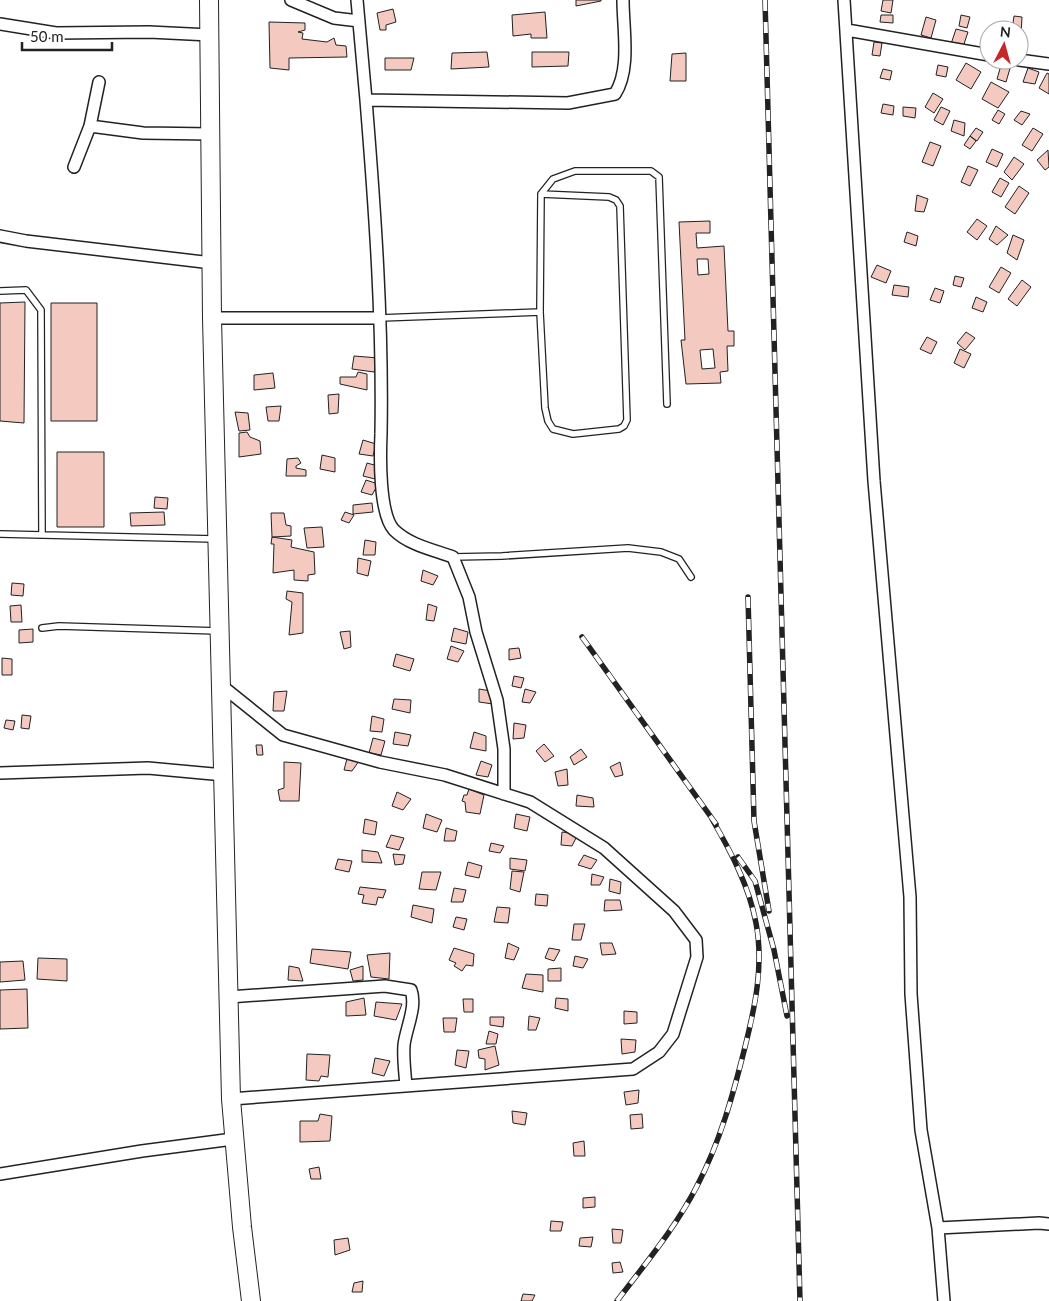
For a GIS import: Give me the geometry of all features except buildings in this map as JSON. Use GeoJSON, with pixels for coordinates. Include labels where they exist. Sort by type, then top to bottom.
{"type":"FeatureCollection","features":[{"type":"Feature","properties":{"kind":"main road"},"geometry":{"type":"LineString","coordinates":[[209,0],[212,318],[231,1099],[233,1139],[251,1301]]}},
{"type":"Feature","properties":{"kind":"street"},"geometry":{"type":"LineString","coordinates":[[292,0],[334,18],[359,21]]}},
{"type":"Feature","properties":{"kind":"street"},"geometry":{"type":"LineString","coordinates":[[357,0],[366,100],[379,318],[382,374],[380,466],[384,504],[394,530],[415,544],[453,557],[469,597],[476,632],[497,700],[504,749],[504,794]]}},
{"type":"Feature","properties":{"kind":"street"},"geometry":{"type":"LineString","coordinates":[[366,100],[568,103],[615,94],[621,84],[624,60],[623,0]]}},
{"type":"Feature","properties":{"kind":"street"},"geometry":{"type":"LineString","coordinates":[[844,0],[874,481],[910,897],[911,994],[921,1130],[938,1228],[944,1301]]}},
{"type":"Feature","properties":{"kind":"street"},"geometry":{"type":"LineString","coordinates":[[0,24],[56,33],[149,32],[210,35]]}},
{"type":"Feature","properties":{"kind":"street"},"geometry":{"type":"LineString","coordinates":[[847,30],[979,53]]}},
{"type":"Feature","properties":{"kind":"street"},"geometry":{"type":"LineString","coordinates":[[1029,61],[1049,64]]}},
{"type":"Feature","properties":{"kind":"street"},"geometry":{"type":"LineString","coordinates":[[74,167],[90,126],[99,82]]}},
{"type":"Feature","properties":{"kind":"street"},"geometry":{"type":"LineString","coordinates":[[90,126],[152,133],[211,134]]}},
{"type":"Feature","properties":{"kind":"street"},"geometry":{"type":"LineString","coordinates":[[0,236],[36,242],[212,262]]}},
{"type":"Feature","properties":{"kind":"street"},"geometry":{"type":"LineString","coordinates":[[212,318],[379,318]]}},
{"type":"Feature","properties":{"kind":"street"},"geometry":{"type":"LineString","coordinates":[[222,686],[283,734],[380,762],[445,775],[530,802],[604,848],[685,924],[696,940],[697,957],[679,1022],[673,1034],[659,1052],[633,1069],[231,1099]]}},
{"type":"Feature","properties":{"kind":"street"},"geometry":{"type":"LineString","coordinates":[[0,773],[148,768],[224,775]]}},
{"type":"Feature","properties":{"kind":"street"},"geometry":{"type":"LineString","coordinates":[[229,997],[385,986],[411,990],[413,996],[404,1045],[406,1086]]}},
{"type":"Feature","properties":{"kind":"street"},"geometry":{"type":"LineString","coordinates":[[0,1174],[142,1150],[233,1139]]}},
{"type":"Feature","properties":{"kind":"street"},"geometry":{"type":"LineString","coordinates":[[938,1228],[1049,1224]]}},
{"type":"Feature","properties":{"kind":"lane"},"geometry":{"type":"LineString","coordinates":[[541,194],[610,197],[616,200],[620,206],[627,420],[624,426],[619,429],[573,434],[553,429],[548,421],[545,408],[540,312],[541,194],[553,179],[575,172],[651,171],[659,177],[667,404]]}},
{"type":"Feature","properties":{"kind":"lane"},"geometry":{"type":"LineString","coordinates":[[0,290],[26,290],[41,310],[42,535]]}},
{"type":"Feature","properties":{"kind":"lane"},"geometry":{"type":"LineString","coordinates":[[379,318],[540,312]]}},
{"type":"Feature","properties":{"kind":"lane"},"geometry":{"type":"LineString","coordinates":[[0,534],[218,539]]}},
{"type":"Feature","properties":{"kind":"lane"},"geometry":{"type":"LineString","coordinates":[[453,557],[502,556],[628,548],[661,552],[679,559],[691,577]]}},
{"type":"Feature","properties":{"kind":"lane"},"geometry":{"type":"LineString","coordinates":[[42,628],[59,626],[220,631]]}},
{"type":"Feature","properties":{"kind":"railway"},"geometry":{"type":"LineString","coordinates":[[765,0],[800,1301]]}},
{"type":"Feature","properties":{"kind":"railway"},"geometry":{"type":"LineString","coordinates":[[748,597],[754,821],[769,911]]}},
{"type":"Feature","properties":{"kind":"railway"},"geometry":{"type":"LineString","coordinates":[[582,637],[716,824]]}},
{"type":"Feature","properties":{"kind":"railway"},"geometry":{"type":"LineString","coordinates":[[617,1301],[670,1231],[697,1186],[713,1152],[731,1100],[752,1017],[759,970],[756,923],[749,896],[739,870],[712,819]]}},
{"type":"Feature","properties":{"kind":"railway"},"geometry":{"type":"LineString","coordinates":[[738,857],[755,881],[774,950],[787,1016]]}}]}
